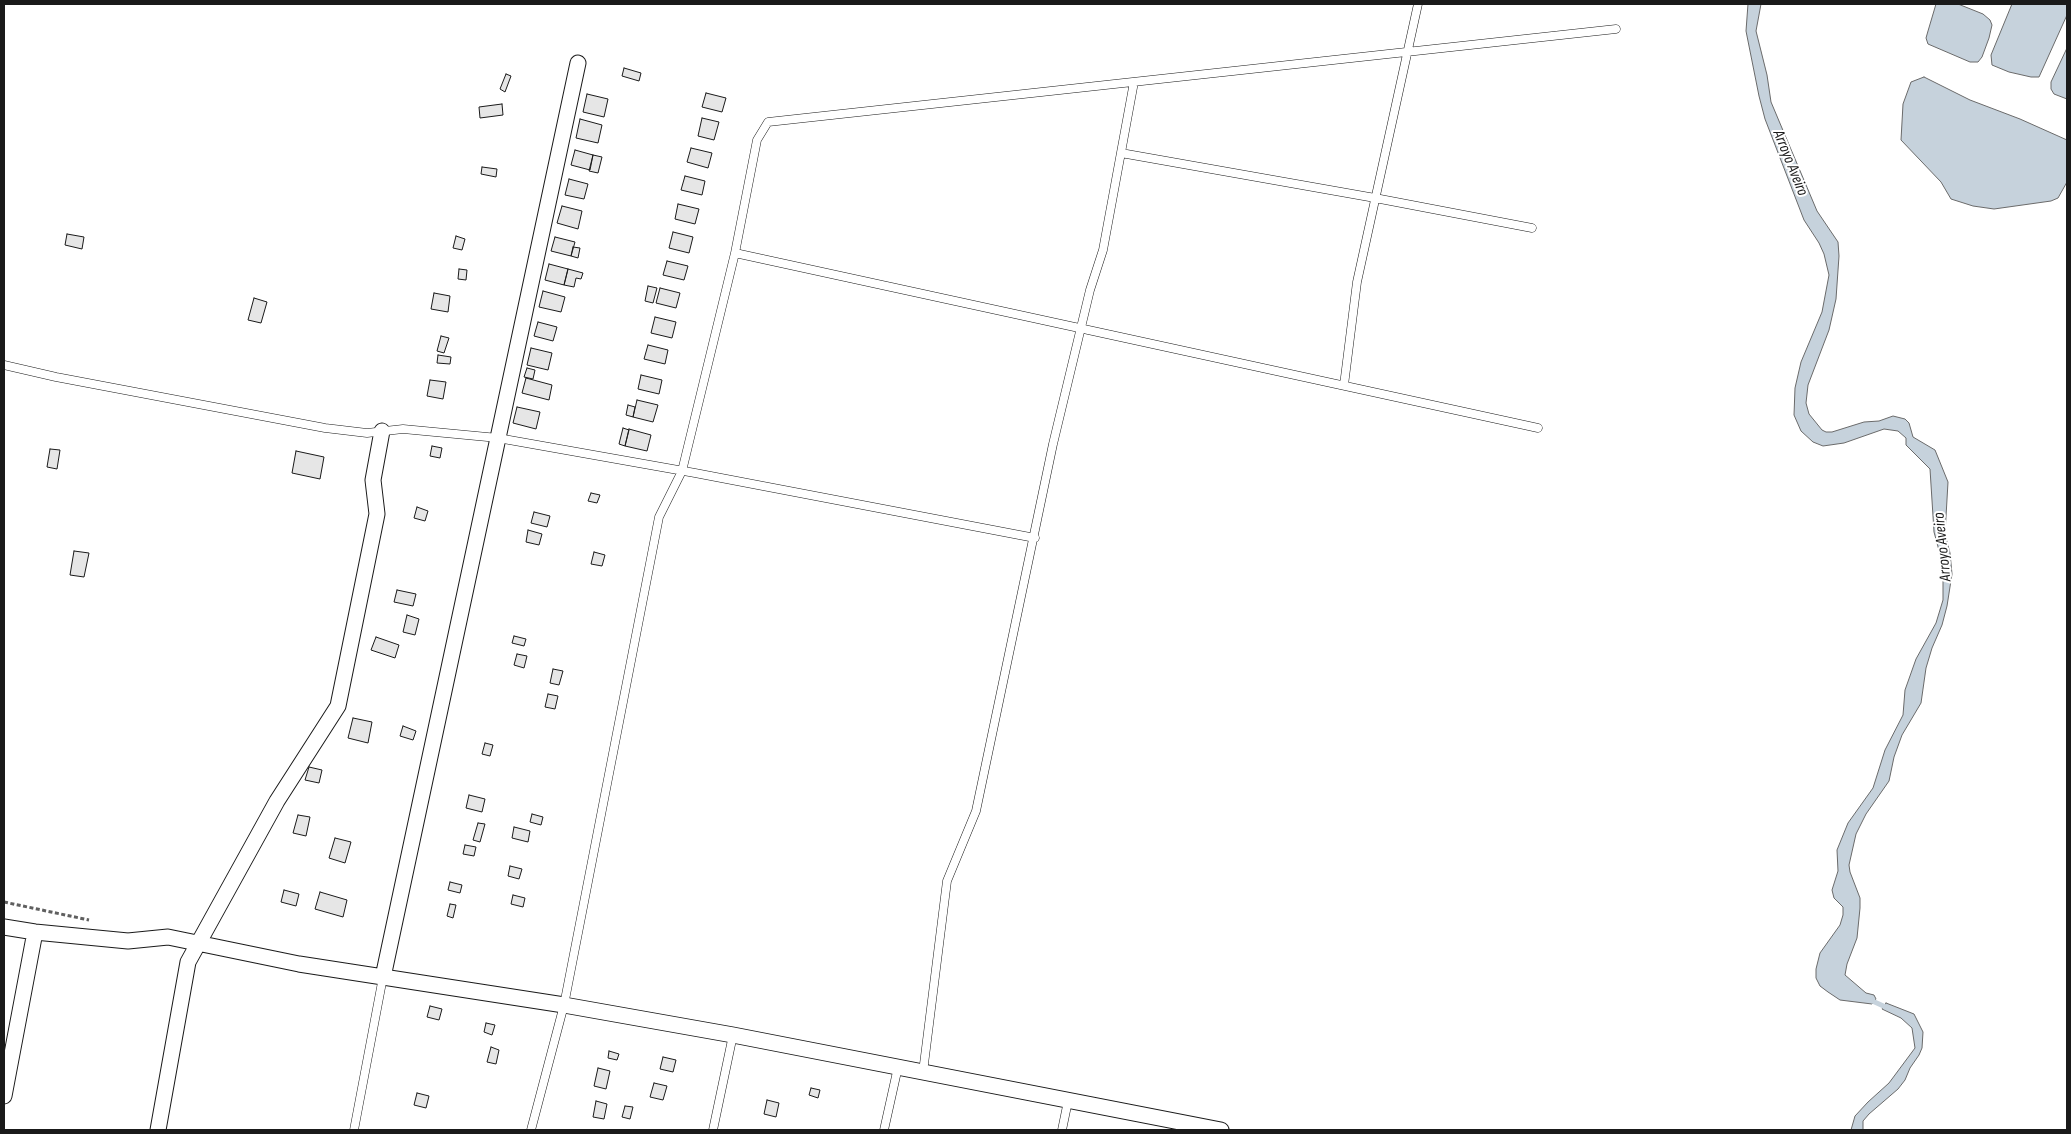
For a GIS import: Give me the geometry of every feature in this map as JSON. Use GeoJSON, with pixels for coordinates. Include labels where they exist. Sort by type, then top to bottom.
{"type":"FeatureCollection","features":[{"type":"Feature","properties":{"kind":"street"},"geometry":{"type":"LineString","coordinates":[[383,978],[578,63]]}},
{"type":"Feature","properties":{"kind":"street"},"geometry":{"type":"LineString","coordinates":[[158,1130],[188,962],[277,801],[338,706],[376,519],[373,480],[382,432]]}},
{"type":"Feature","properties":{"kind":"street"},"geometry":{"type":"LineString","coordinates":[[4,926],[35,932],[128,941],[168,937],[299,964],[564,1005],[733,1035],[1221,1130]]}},
{"type":"Feature","properties":{"kind":"street"},"geometry":{"type":"LineString","coordinates":[[4,1096],[35,932]]}},
{"type":"Feature","properties":{"kind":"lane"},"geometry":{"type":"LineString","coordinates":[[1344,385],[1357,282],[1418,4]]}},
{"type":"Feature","properties":{"kind":"lane"},"geometry":{"type":"LineString","coordinates":[[531,1130],[564,1005],[659,518],[682,471],[735,253],[757,140],[768,122],[1616,29]]}},
{"type":"Feature","properties":{"kind":"lane"},"geometry":{"type":"LineString","coordinates":[[923,1072],[948,881],[976,811],[1035,538],[1053,444],[1090,290],[1103,250],[1134,82]]}},
{"type":"Feature","properties":{"kind":"lane"},"geometry":{"type":"LineString","coordinates":[[1121,153],[1532,228]]}},
{"type":"Feature","properties":{"kind":"lane"},"geometry":{"type":"LineString","coordinates":[[735,253],[1538,428]]}},
{"type":"Feature","properties":{"kind":"lane"},"geometry":{"type":"LineString","coordinates":[[4,365],[56,377],[325,428],[367,433],[403,429],[498,438],[1035,538]]}},
{"type":"Feature","properties":{"kind":"lane"},"geometry":{"type":"LineString","coordinates":[[354,1130],[383,978]]}},
{"type":"Feature","properties":{"kind":"lane"},"geometry":{"type":"LineString","coordinates":[[713,1130],[733,1035]]}},
{"type":"Feature","properties":{"kind":"lane"},"geometry":{"type":"LineString","coordinates":[[884,1130],[898,1067]]}},
{"type":"Feature","properties":{"kind":"lane"},"geometry":{"type":"LineString","coordinates":[[1062,1130],[1068,1101]]}},
{"type":"Feature","properties":{"kind":"path"},"geometry":{"type":"LineString","coordinates":[[4,902],[91,920]]}},
{"type":"Feature","properties":{"kind":"water"},"geometry":{"type":"Polygon","coordinates":[[[1748,4],[1761,4],[1756,31],[1767,75],[1771,102],[1817,211],[1838,242],[1836,299],[1829,330],[1808,385],[1806,403],[1809,414],[1822,430],[1826,432],[1832,432],[1864,422],[1879,421],[1893,416],[1905,419],[1909,423],[1913,437],[1935,450],[1948,482],[1945,534],[1950,553],[1952,574],[1947,606],[1926,668],[1921,703],[1902,735],[1894,757],[1889,781],[1866,814],[1856,834],[1849,865],[1860,898],[1860,908],[1857,938],[1845,975],[1866,993],[1874,995],[1876,999],[1872,1004],[1840,1000],[1820,986],[1816,978],[1816,969],[1820,953],[1840,925],[1843,915],[1843,907],[1834,898],[1832,890],[1838,871],[1837,850],[1848,823],[1873,788],[1885,750],[1903,715],[1905,690],[1916,659],[1936,623],[1943,600],[1943,565],[1934,532],[1930,469],[1906,445],[1906,438],[1898,431],[1884,429],[1844,443],[1823,446],[1813,442],[1801,431],[1794,415],[1795,388],[1801,362],[1822,312],[1829,275],[1824,254],[1804,220],[1765,119],[1746,31],[1748,4]]]}},
{"type":"Feature","properties":{"kind":"water"},"geometry":{"type":"Polygon","coordinates":[[[1936,4],[1958,4],[1983,14],[1990,20],[1992,25],[1989,38],[1982,57],[1978,62],[1970,62],[1928,44],[1926,38],[1936,4]]]}},
{"type":"Feature","properties":{"kind":"water"},"geometry":{"type":"Polygon","coordinates":[[[2012,4],[2067,4],[2067,15],[2039,77],[2009,72],[1992,65],[1991,55],[2012,4]]]}},
{"type":"Feature","properties":{"kind":"water"},"geometry":{"type":"Polygon","coordinates":[[[2067,48],[2067,99],[2054,94],[2051,89],[2051,82],[2067,48]]]}},
{"type":"Feature","properties":{"kind":"water"},"geometry":{"type":"Polygon","coordinates":[[[1924,77],[1970,100],[2067,140],[2067,182],[2058,198],[2051,201],[1994,209],[1973,206],[1951,199],[1941,182],[1901,140],[1903,104],[1911,82],[1924,77]]]}},
{"type":"Feature","properties":{"kind":"water"},"geometry":{"type":"Polygon","coordinates":[[[1886,1003],[1914,1014],[1923,1032],[1922,1048],[1898,1089],[1863,1121],[1863,1130],[1851,1130],[1855,1116],[1889,1083],[1915,1048],[1912,1028],[1901,1018],[1882,1009],[1886,1003]]]}},
{"type":"Feature","properties":{"kind":"building"},"geometry":{"type":"Polygon","coordinates":[[[624,68],[641,73],[639,81],[622,76],[624,68]]]}},
{"type":"Feature","properties":{"kind":"building"},"geometry":{"type":"Polygon","coordinates":[[[506,74],[511,76],[505,92],[500,89],[506,74]]]}},
{"type":"Feature","properties":{"kind":"building"},"geometry":{"type":"Polygon","coordinates":[[[706,93],[726,98],[722,112],[702,107],[706,93]]]}},
{"type":"Feature","properties":{"kind":"building"},"geometry":{"type":"Polygon","coordinates":[[[587,94],[608,99],[604,117],[583,112],[587,94]]]}},
{"type":"Feature","properties":{"kind":"building"},"geometry":{"type":"Polygon","coordinates":[[[502,104],[503,115],[480,118],[479,107],[502,104]]]}},
{"type":"Feature","properties":{"kind":"building"},"geometry":{"type":"Polygon","coordinates":[[[702,118],[719,122],[714,140],[698,136],[702,118]]]}},
{"type":"Feature","properties":{"kind":"building"},"geometry":{"type":"Polygon","coordinates":[[[580,119],[602,125],[598,143],[576,138],[580,119]]]}},
{"type":"Feature","properties":{"kind":"building"},"geometry":{"type":"Polygon","coordinates":[[[691,148],[712,153],[708,168],[687,162],[691,148]]]}},
{"type":"Feature","properties":{"kind":"building"},"geometry":{"type":"Polygon","coordinates":[[[575,150],[593,155],[590,170],[571,165],[575,150]]]}},
{"type":"Feature","properties":{"kind":"building"},"geometry":{"type":"Polygon","coordinates":[[[593,155],[602,157],[598,173],[589,171],[593,155]]]}},
{"type":"Feature","properties":{"kind":"building"},"geometry":{"type":"Polygon","coordinates":[[[482,167],[497,169],[496,177],[481,174],[482,167]]]}},
{"type":"Feature","properties":{"kind":"building"},"geometry":{"type":"Polygon","coordinates":[[[685,176],[705,181],[702,195],[681,190],[685,176]]]}},
{"type":"Feature","properties":{"kind":"building"},"geometry":{"type":"Polygon","coordinates":[[[569,179],[588,184],[584,199],[565,195],[569,179]]]}},
{"type":"Feature","properties":{"kind":"building"},"geometry":{"type":"Polygon","coordinates":[[[678,204],[699,209],[695,224],[675,219],[678,204]]]}},
{"type":"Feature","properties":{"kind":"building"},"geometry":{"type":"Polygon","coordinates":[[[562,206],[582,211],[578,229],[557,223],[562,206]]]}},
{"type":"Feature","properties":{"kind":"building"},"geometry":{"type":"Polygon","coordinates":[[[673,232],[693,237],[689,253],[669,248],[673,232]]]}},
{"type":"Feature","properties":{"kind":"building"},"geometry":{"type":"Polygon","coordinates":[[[67,234],[84,237],[82,249],[65,245],[67,234]]]}},
{"type":"Feature","properties":{"kind":"building"},"geometry":{"type":"Polygon","coordinates":[[[456,236],[465,239],[462,250],[453,248],[456,236]]]}},
{"type":"Feature","properties":{"kind":"building"},"geometry":{"type":"Polygon","coordinates":[[[555,237],[575,242],[571,256],[551,251],[555,237]]]}},
{"type":"Feature","properties":{"kind":"building"},"geometry":{"type":"Polygon","coordinates":[[[573,247],[580,248],[578,258],[571,256],[573,247]]]}},
{"type":"Feature","properties":{"kind":"building"},"geometry":{"type":"Polygon","coordinates":[[[667,261],[688,266],[684,280],[663,275],[667,261]]]}},
{"type":"Feature","properties":{"kind":"building"},"geometry":{"type":"Polygon","coordinates":[[[549,264],[568,269],[564,285],[545,280],[549,264]]]}},
{"type":"Feature","properties":{"kind":"building"},"geometry":{"type":"Polygon","coordinates":[[[459,269],[467,270],[466,280],[458,279],[459,269]]]}},
{"type":"Feature","properties":{"kind":"building"},"geometry":{"type":"Polygon","coordinates":[[[568,269],[583,273],[581,279],[576,278],[574,287],[564,285],[568,269]]]}},
{"type":"Feature","properties":{"kind":"building"},"geometry":{"type":"Polygon","coordinates":[[[648,286],[657,288],[653,303],[645,301],[648,286]]]}},
{"type":"Feature","properties":{"kind":"building"},"geometry":{"type":"Polygon","coordinates":[[[660,288],[680,293],[676,308],[656,303],[660,288]]]}},
{"type":"Feature","properties":{"kind":"building"},"geometry":{"type":"Polygon","coordinates":[[[543,291],[565,297],[561,312],[539,307],[543,291]]]}},
{"type":"Feature","properties":{"kind":"building"},"geometry":{"type":"Polygon","coordinates":[[[434,293],[450,296],[448,312],[431,309],[434,293]]]}},
{"type":"Feature","properties":{"kind":"building"},"geometry":{"type":"Polygon","coordinates":[[[254,298],[267,302],[261,323],[248,320],[254,298]]]}},
{"type":"Feature","properties":{"kind":"building"},"geometry":{"type":"Polygon","coordinates":[[[655,317],[676,322],[672,338],[651,333],[655,317]]]}},
{"type":"Feature","properties":{"kind":"building"},"geometry":{"type":"Polygon","coordinates":[[[538,322],[557,327],[553,341],[534,336],[538,322]]]}},
{"type":"Feature","properties":{"kind":"building"},"geometry":{"type":"Polygon","coordinates":[[[441,336],[449,338],[444,353],[437,351],[441,336]]]}},
{"type":"Feature","properties":{"kind":"building"},"geometry":{"type":"Polygon","coordinates":[[[648,345],[668,350],[665,364],[644,359],[648,345]]]}},
{"type":"Feature","properties":{"kind":"building"},"geometry":{"type":"Polygon","coordinates":[[[531,348],[552,353],[548,370],[527,365],[531,348]]]}},
{"type":"Feature","properties":{"kind":"building"},"geometry":{"type":"Polygon","coordinates":[[[438,355],[451,357],[450,364],[437,363],[438,355]]]}},
{"type":"Feature","properties":{"kind":"building"},"geometry":{"type":"Polygon","coordinates":[[[527,368],[535,370],[533,379],[524,377],[527,368]]]}},
{"type":"Feature","properties":{"kind":"building"},"geometry":{"type":"Polygon","coordinates":[[[641,375],[662,380],[659,394],[638,389],[641,375]]]}},
{"type":"Feature","properties":{"kind":"building"},"geometry":{"type":"Polygon","coordinates":[[[526,378],[552,385],[549,400],[522,393],[526,378]]]}},
{"type":"Feature","properties":{"kind":"building"},"geometry":{"type":"Polygon","coordinates":[[[430,380],[446,382],[443,399],[427,396],[430,380]]]}},
{"type":"Feature","properties":{"kind":"building"},"geometry":{"type":"Polygon","coordinates":[[[637,400],[658,405],[653,422],[633,417],[637,400]]]}},
{"type":"Feature","properties":{"kind":"building"},"geometry":{"type":"Polygon","coordinates":[[[628,405],[635,407],[633,417],[626,415],[628,405]]]}},
{"type":"Feature","properties":{"kind":"building"},"geometry":{"type":"Polygon","coordinates":[[[517,407],[540,412],[536,429],[513,423],[517,407]]]}},
{"type":"Feature","properties":{"kind":"building"},"geometry":{"type":"Polygon","coordinates":[[[623,428],[629,430],[625,446],[619,444],[623,428]]]}},
{"type":"Feature","properties":{"kind":"building"},"geometry":{"type":"Polygon","coordinates":[[[629,429],[651,435],[647,451],[625,446],[629,429]]]}},
{"type":"Feature","properties":{"kind":"building"},"geometry":{"type":"Polygon","coordinates":[[[432,446],[442,448],[440,458],[430,456],[432,446]]]}},
{"type":"Feature","properties":{"kind":"building"},"geometry":{"type":"Polygon","coordinates":[[[50,449],[60,450],[57,469],[47,467],[50,449]]]}},
{"type":"Feature","properties":{"kind":"building"},"geometry":{"type":"Polygon","coordinates":[[[296,451],[324,457],[320,479],[292,473],[296,451]]]}},
{"type":"Feature","properties":{"kind":"building"},"geometry":{"type":"Polygon","coordinates":[[[591,493],[600,495],[597,503],[588,501],[591,493]]]}},
{"type":"Feature","properties":{"kind":"building"},"geometry":{"type":"Polygon","coordinates":[[[417,507],[428,511],[425,521],[414,518],[417,507]]]}},
{"type":"Feature","properties":{"kind":"building"},"geometry":{"type":"Polygon","coordinates":[[[534,512],[550,516],[547,527],[531,523],[534,512]]]}},
{"type":"Feature","properties":{"kind":"building"},"geometry":{"type":"Polygon","coordinates":[[[528,530],[542,534],[539,545],[526,542],[528,530]]]}},
{"type":"Feature","properties":{"kind":"building"},"geometry":{"type":"Polygon","coordinates":[[[74,551],[89,553],[84,577],[70,575],[74,551]]]}},
{"type":"Feature","properties":{"kind":"building"},"geometry":{"type":"Polygon","coordinates":[[[594,552],[605,555],[602,566],[591,564],[594,552]]]}},
{"type":"Feature","properties":{"kind":"building"},"geometry":{"type":"Polygon","coordinates":[[[397,590],[416,594],[413,606],[394,602],[397,590]]]}},
{"type":"Feature","properties":{"kind":"building"},"geometry":{"type":"Polygon","coordinates":[[[407,615],[419,619],[415,635],[403,632],[407,615]]]}},
{"type":"Feature","properties":{"kind":"building"},"geometry":{"type":"Polygon","coordinates":[[[514,636],[526,639],[524,646],[512,643],[514,636]]]}},
{"type":"Feature","properties":{"kind":"building"},"geometry":{"type":"Polygon","coordinates":[[[376,637],[399,645],[395,658],[371,650],[376,637]]]}},
{"type":"Feature","properties":{"kind":"building"},"geometry":{"type":"Polygon","coordinates":[[[517,654],[527,656],[524,668],[514,665],[517,654]]]}},
{"type":"Feature","properties":{"kind":"building"},"geometry":{"type":"Polygon","coordinates":[[[553,669],[563,671],[559,685],[550,683],[553,669]]]}},
{"type":"Feature","properties":{"kind":"building"},"geometry":{"type":"Polygon","coordinates":[[[548,694],[558,696],[555,709],[545,707],[548,694]]]}},
{"type":"Feature","properties":{"kind":"building"},"geometry":{"type":"Polygon","coordinates":[[[353,718],[372,722],[368,743],[348,738],[353,718]]]}},
{"type":"Feature","properties":{"kind":"building"},"geometry":{"type":"Polygon","coordinates":[[[403,726],[416,731],[413,740],[400,736],[403,726]]]}},
{"type":"Feature","properties":{"kind":"building"},"geometry":{"type":"Polygon","coordinates":[[[485,743],[493,745],[490,756],[482,754],[485,743]]]}},
{"type":"Feature","properties":{"kind":"building"},"geometry":{"type":"Polygon","coordinates":[[[309,767],[322,770],[319,783],[305,780],[309,767]]]}},
{"type":"Feature","properties":{"kind":"building"},"geometry":{"type":"Polygon","coordinates":[[[469,795],[485,799],[482,812],[466,808],[469,795]]]}},
{"type":"Feature","properties":{"kind":"building"},"geometry":{"type":"Polygon","coordinates":[[[532,814],[543,817],[541,825],[530,822],[532,814]]]}},
{"type":"Feature","properties":{"kind":"building"},"geometry":{"type":"Polygon","coordinates":[[[298,815],[310,817],[306,836],[293,833],[298,815]]]}},
{"type":"Feature","properties":{"kind":"building"},"geometry":{"type":"Polygon","coordinates":[[[478,823],[485,824],[480,842],[473,840],[478,823]]]}},
{"type":"Feature","properties":{"kind":"building"},"geometry":{"type":"Polygon","coordinates":[[[514,827],[530,831],[528,842],[512,838],[514,827]]]}},
{"type":"Feature","properties":{"kind":"building"},"geometry":{"type":"Polygon","coordinates":[[[335,838],[351,842],[345,863],[329,858],[335,838]]]}},
{"type":"Feature","properties":{"kind":"building"},"geometry":{"type":"Polygon","coordinates":[[[465,845],[476,847],[474,856],[463,854],[465,845]]]}},
{"type":"Feature","properties":{"kind":"building"},"geometry":{"type":"Polygon","coordinates":[[[510,866],[522,869],[519,879],[508,876],[510,866]]]}},
{"type":"Feature","properties":{"kind":"building"},"geometry":{"type":"Polygon","coordinates":[[[450,882],[462,885],[460,893],[448,890],[450,882]]]}},
{"type":"Feature","properties":{"kind":"building"},"geometry":{"type":"Polygon","coordinates":[[[284,890],[299,894],[296,906],[281,902],[284,890]]]}},
{"type":"Feature","properties":{"kind":"building"},"geometry":{"type":"Polygon","coordinates":[[[320,892],[347,900],[343,917],[315,909],[320,892]]]}},
{"type":"Feature","properties":{"kind":"building"},"geometry":{"type":"Polygon","coordinates":[[[513,895],[525,898],[523,907],[511,904],[513,895]]]}},
{"type":"Feature","properties":{"kind":"building"},"geometry":{"type":"Polygon","coordinates":[[[450,904],[456,905],[453,918],[447,916],[450,904]]]}},
{"type":"Feature","properties":{"kind":"building"},"geometry":{"type":"Polygon","coordinates":[[[430,1006],[442,1009],[439,1020],[427,1017],[430,1006]]]}},
{"type":"Feature","properties":{"kind":"building"},"geometry":{"type":"Polygon","coordinates":[[[486,1023],[495,1025],[492,1035],[484,1032],[486,1023]]]}},
{"type":"Feature","properties":{"kind":"building"},"geometry":{"type":"Polygon","coordinates":[[[491,1047],[499,1050],[496,1064],[487,1062],[491,1047]]]}},
{"type":"Feature","properties":{"kind":"building"},"geometry":{"type":"Polygon","coordinates":[[[609,1051],[619,1054],[617,1060],[608,1058],[609,1051]]]}},
{"type":"Feature","properties":{"kind":"building"},"geometry":{"type":"Polygon","coordinates":[[[663,1057],[676,1060],[673,1072],[660,1069],[663,1057]]]}},
{"type":"Feature","properties":{"kind":"building"},"geometry":{"type":"Polygon","coordinates":[[[598,1068],[610,1071],[606,1089],[594,1086],[598,1068]]]}},
{"type":"Feature","properties":{"kind":"building"},"geometry":{"type":"Polygon","coordinates":[[[654,1083],[667,1086],[663,1100],[650,1097],[654,1083]]]}},
{"type":"Feature","properties":{"kind":"building"},"geometry":{"type":"Polygon","coordinates":[[[811,1088],[820,1090],[818,1098],[809,1095],[811,1088]]]}},
{"type":"Feature","properties":{"kind":"building"},"geometry":{"type":"Polygon","coordinates":[[[417,1093],[429,1096],[426,1108],[414,1105],[417,1093]]]}},
{"type":"Feature","properties":{"kind":"building"},"geometry":{"type":"Polygon","coordinates":[[[767,1100],[779,1103],[776,1117],[764,1114],[767,1100]]]}},
{"type":"Feature","properties":{"kind":"building"},"geometry":{"type":"Polygon","coordinates":[[[596,1101],[607,1104],[604,1119],[593,1117],[596,1101]]]}},
{"type":"Feature","properties":{"kind":"building"},"geometry":{"type":"Polygon","coordinates":[[[625,1106],[633,1107],[630,1119],[622,1117],[625,1106]]]}},
{"type":"Feature","properties":{"kind":"waterway","name":"Arroyo Aveiro"},"geometry":{"type":"LineString","coordinates":[[1868,999],[1890,1009]]}}]}
